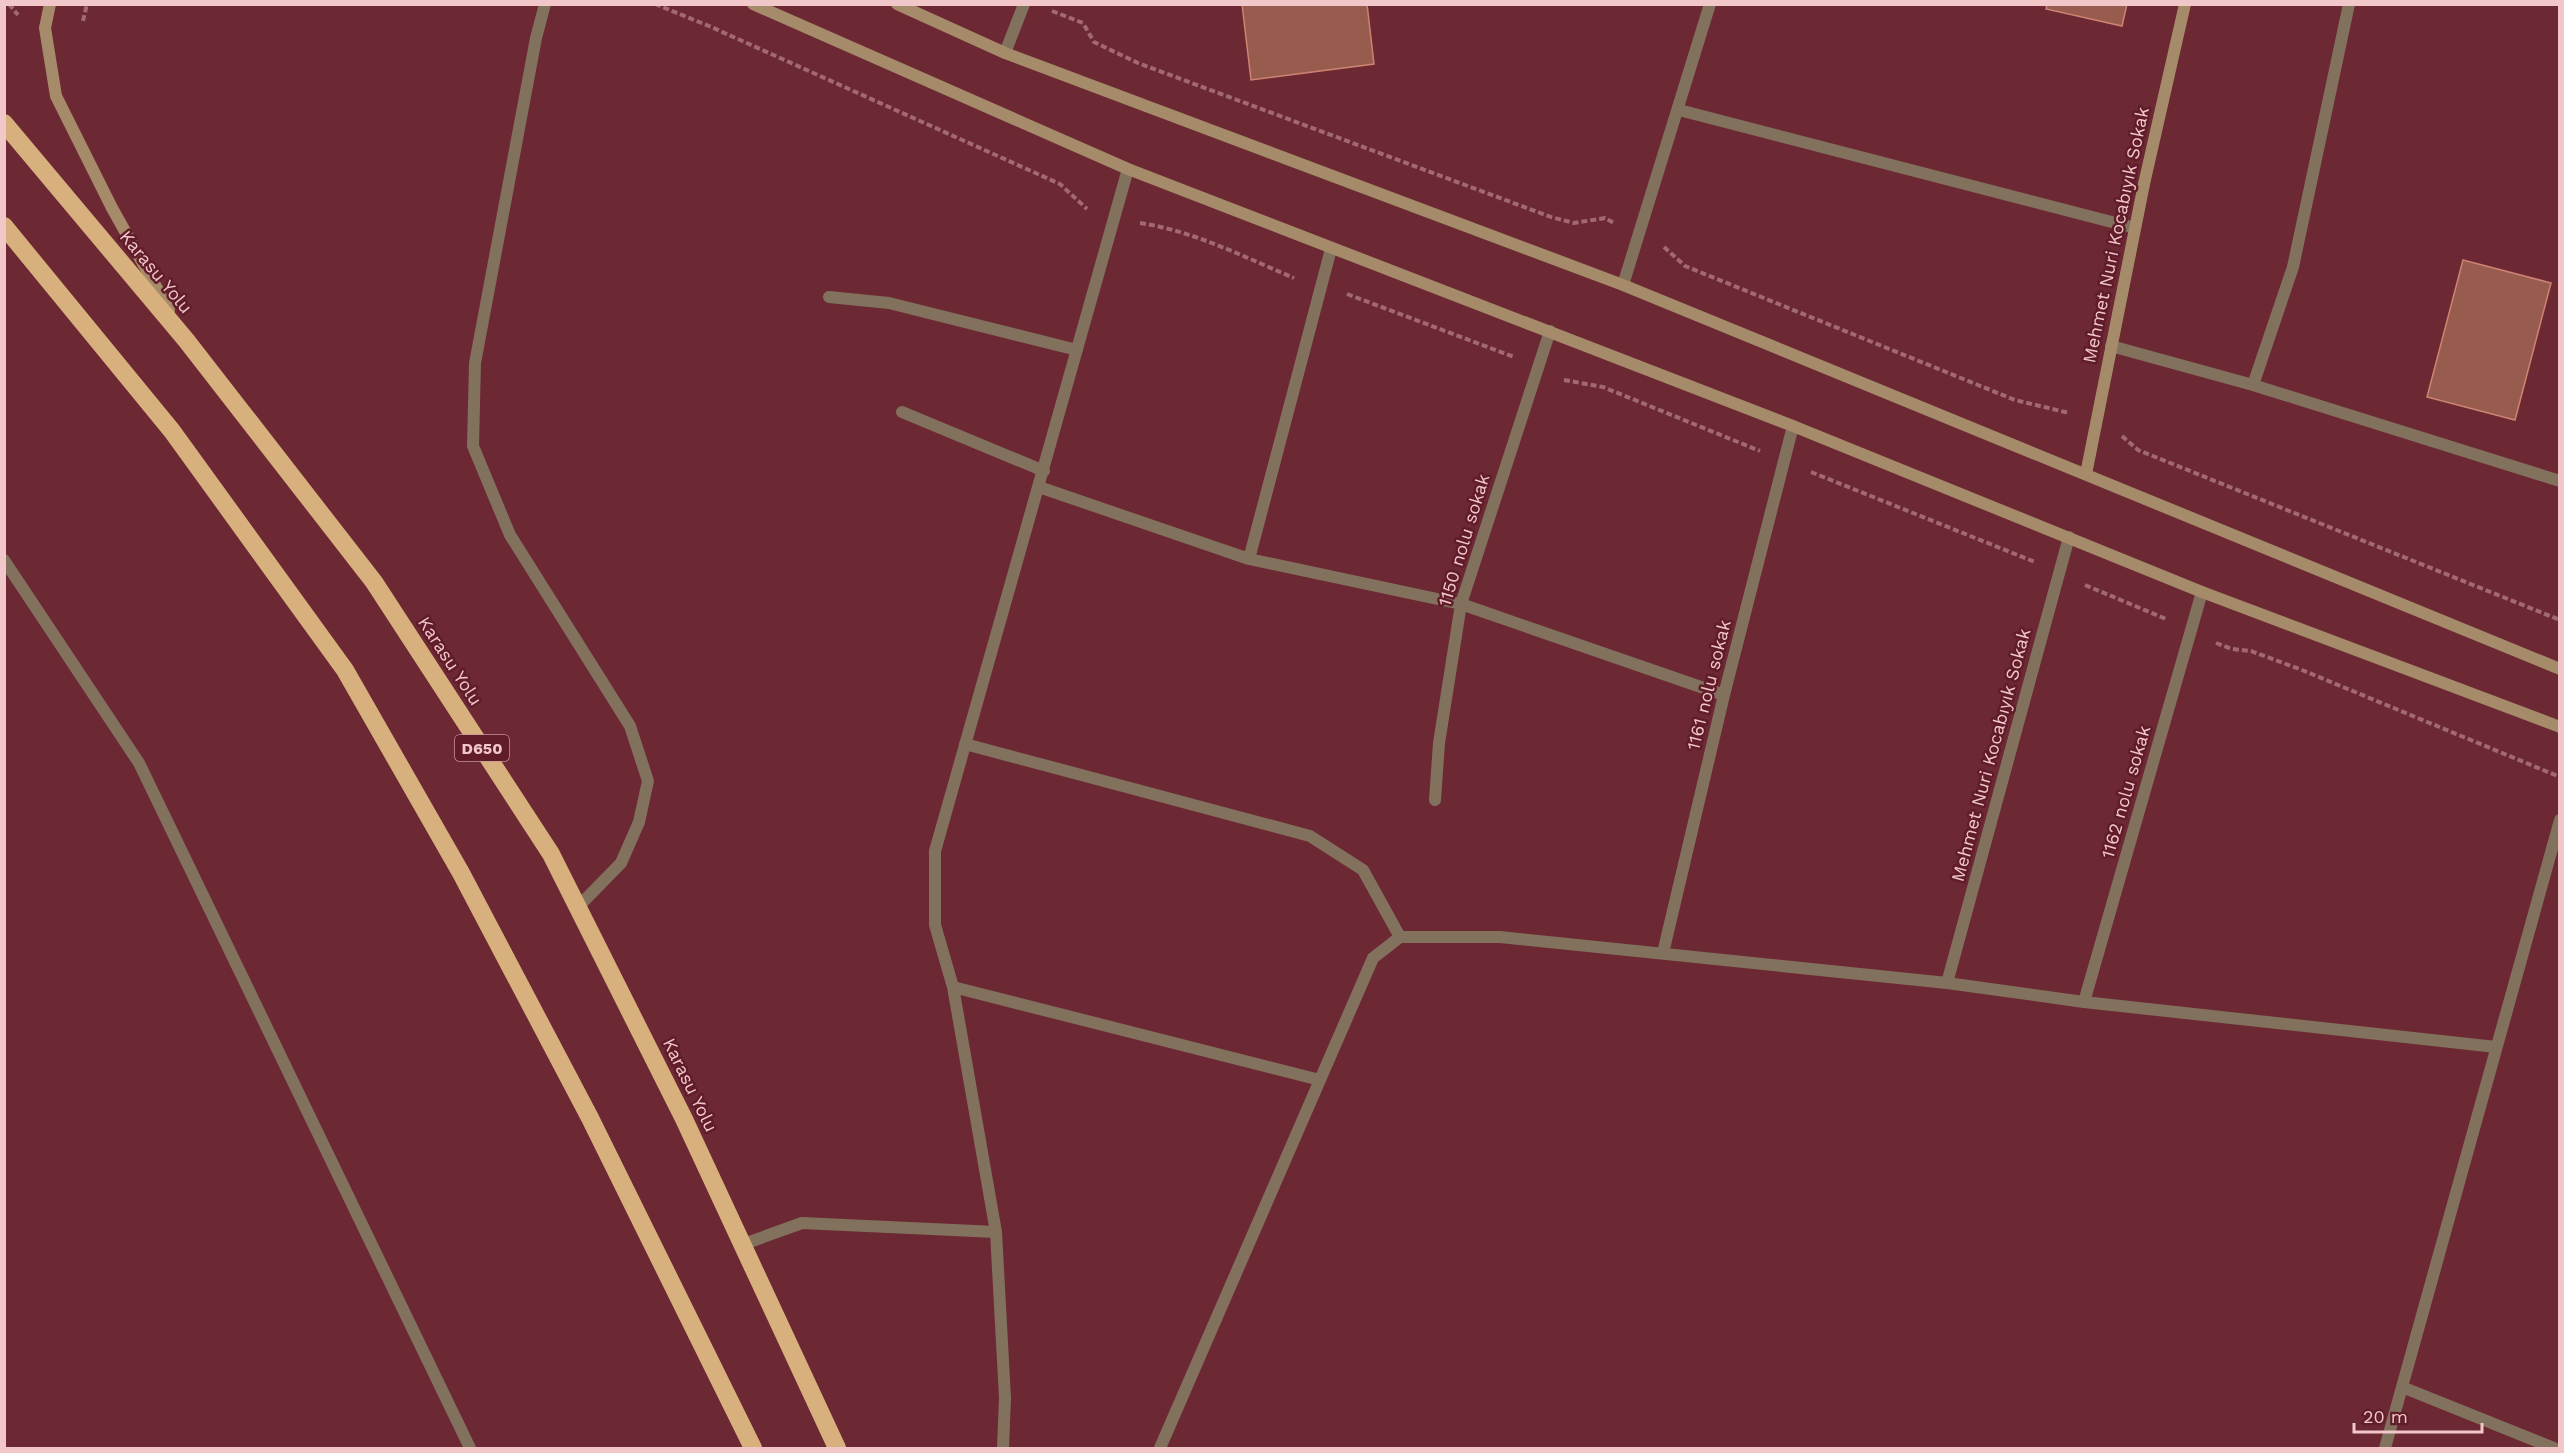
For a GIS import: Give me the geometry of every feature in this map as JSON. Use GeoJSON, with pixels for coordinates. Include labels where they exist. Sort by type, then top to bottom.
{"type":"FeatureCollection","features":[{"type":"Feature","properties":{"kind":"highway","name":"Karasu Yolu"},"geometry":{"type":"LineString","coordinates":[[4,123],[186,340],[374,582],[551,854],[744,1244],[837,1449]]}},
{"type":"Feature","properties":{"kind":"highway"},"geometry":{"type":"LineString","coordinates":[[4,226],[172,431],[345,670],[461,873],[590,1118],[753,1449]]}},
{"type":"Feature","properties":{"kind":"main road"},"geometry":{"type":"LineString","coordinates":[[50,4],[45,28],[56,96],[112,208],[186,340]]}},
{"type":"Feature","properties":{"kind":"main road"},"geometry":{"type":"LineString","coordinates":[[753,4],[1128,169],[1793,426],[2202,592],[2559,727]]}},
{"type":"Feature","properties":{"kind":"main road"},"geometry":{"type":"LineString","coordinates":[[897,4],[1005,53],[1623,285],[2559,669]]}},
{"type":"Feature","properties":{"kind":"main road","name":"Mehmet Nuri Kocabıyık Sokak"},"geometry":{"type":"LineString","coordinates":[[2086,474],[2135,228],[2185,4]]}},
{"type":"Feature","properties":{"kind":"street"},"geometry":{"type":"LineString","coordinates":[[545,4],[536,38],[475,363],[473,446],[510,535],[630,726],[648,781],[639,822],[621,863],[578,907]]}},
{"type":"Feature","properties":{"kind":"street"},"geometry":{"type":"LineString","coordinates":[[1005,53],[1024,4]]}},
{"type":"Feature","properties":{"kind":"street"},"geometry":{"type":"LineString","coordinates":[[1623,285],[1710,4]]}},
{"type":"Feature","properties":{"kind":"street"},"geometry":{"type":"LineString","coordinates":[[2253,385],[2293,267],[2349,4]]}},
{"type":"Feature","properties":{"kind":"street"},"geometry":{"type":"LineString","coordinates":[[1679,110],[2135,228]]}},
{"type":"Feature","properties":{"kind":"street"},"geometry":{"type":"LineString","coordinates":[[1003,1449],[1005,1398],[996,1232],[953,987],[935,925],[935,851],[1128,169]]}},
{"type":"Feature","properties":{"kind":"street"},"geometry":{"type":"LineString","coordinates":[[1249,559],[1331,249]]}},
{"type":"Feature","properties":{"kind":"street"},"geometry":{"type":"LineString","coordinates":[[829,297],[889,303],[1077,350]]}},
{"type":"Feature","properties":{"kind":"street","name":"1150 nolu sokak"},"geometry":{"type":"LineString","coordinates":[[1435,800],[1439,743],[1461,604],[1550,331]]}},
{"type":"Feature","properties":{"kind":"street"},"geometry":{"type":"LineString","coordinates":[[2111,346],[2253,385],[2558,477]]}},
{"type":"Feature","properties":{"kind":"street"},"geometry":{"type":"LineString","coordinates":[[902,411],[1044,471]]}},
{"type":"Feature","properties":{"kind":"street","name":"1161 nolu sokak"},"geometry":{"type":"LineString","coordinates":[[1663,953],[1724,695],[1793,426]]}},
{"type":"Feature","properties":{"kind":"street"},"geometry":{"type":"LineString","coordinates":[[1039,487],[1249,559],[1461,604],[1724,695]]}},
{"type":"Feature","properties":{"kind":"street","name":"Mehmet Nuri Kocabıyık Sokak"},"geometry":{"type":"LineString","coordinates":[[1947,983],[2069,537]]}},
{"type":"Feature","properties":{"kind":"street"},"geometry":{"type":"LineString","coordinates":[[4,560],[139,763],[470,1449]]}},
{"type":"Feature","properties":{"kind":"street","name":"1162 nolu sokak"},"geometry":{"type":"LineString","coordinates":[[2084,1002],[2202,592]]}},
{"type":"Feature","properties":{"kind":"street"},"geometry":{"type":"LineString","coordinates":[[965,744],[1310,836],[1363,870],[1400,938]]}},
{"type":"Feature","properties":{"kind":"street"},"geometry":{"type":"LineString","coordinates":[[2385,1449],[2559,820]]}},
{"type":"Feature","properties":{"kind":"street"},"geometry":{"type":"LineString","coordinates":[[1160,1449],[1373,958],[1400,938],[1500,937],[1663,953],[1947,983],[2084,1002],[2496,1047]]}},
{"type":"Feature","properties":{"kind":"street"},"geometry":{"type":"LineString","coordinates":[[953,987],[1320,1080]]}},
{"type":"Feature","properties":{"kind":"street"},"geometry":{"type":"LineString","coordinates":[[744,1244],[802,1223],[996,1232]]}},
{"type":"Feature","properties":{"kind":"street"},"geometry":{"type":"LineString","coordinates":[[2402,1387],[2554,1449]]}},
{"type":"Feature","properties":{"kind":"path"},"geometry":{"type":"LineString","coordinates":[[83,21],[87,4]]}},
{"type":"Feature","properties":{"kind":"path"},"geometry":{"type":"LineString","coordinates":[[655,4],[710,26],[1060,184],[1085,208]]}},
{"type":"Feature","properties":{"kind":"path"},"geometry":{"type":"LineString","coordinates":[[1046,8],[1083,23],[1094,42],[1138,63],[1551,217],[1574,223],[1605,218]]}},
{"type":"Feature","properties":{"kind":"path"},"geometry":{"type":"LineString","coordinates":[[1132,222],[1159,226],[1226,248],[1294,278]]}},
{"type":"Feature","properties":{"kind":"path"},"geometry":{"type":"LineString","coordinates":[[1666,248],[1685,266],[1695,271],[2015,400],[2057,408]]}},
{"type":"Feature","properties":{"kind":"path"},"geometry":{"type":"LineString","coordinates":[[1341,292],[1520,360]]}},
{"type":"Feature","properties":{"kind":"path"},"geometry":{"type":"LineString","coordinates":[[1561,380],[1603,387],[1766,453]]}},
{"type":"Feature","properties":{"kind":"path"},"geometry":{"type":"LineString","coordinates":[[2113,429],[2138,450],[2559,620]]}},
{"type":"Feature","properties":{"kind":"path"},"geometry":{"type":"LineString","coordinates":[[1823,477],[2033,561]]}},
{"type":"Feature","properties":{"kind":"path"},"geometry":{"type":"LineString","coordinates":[[2081,584],[2163,616],[2173,624]]}},
{"type":"Feature","properties":{"kind":"path"},"geometry":{"type":"LineString","coordinates":[[2232,649],[2251,651],[2302,670],[2559,777]]}},
{"type":"Feature","properties":{"kind":"building"},"geometry":{"type":"Polygon","coordinates":[[[1242,4],[1367,4],[1374,64],[1251,80],[1242,4]]]}},
{"type":"Feature","properties":{"kind":"building"},"geometry":{"type":"Polygon","coordinates":[[[2047,4],[2127,4],[2122,26],[2046,9],[2047,4]]]}},
{"type":"Feature","properties":{"kind":"building"},"geometry":{"type":"Polygon","coordinates":[[[2463,260],[2551,283],[2515,420],[2427,397],[2463,260]]]}}]}
